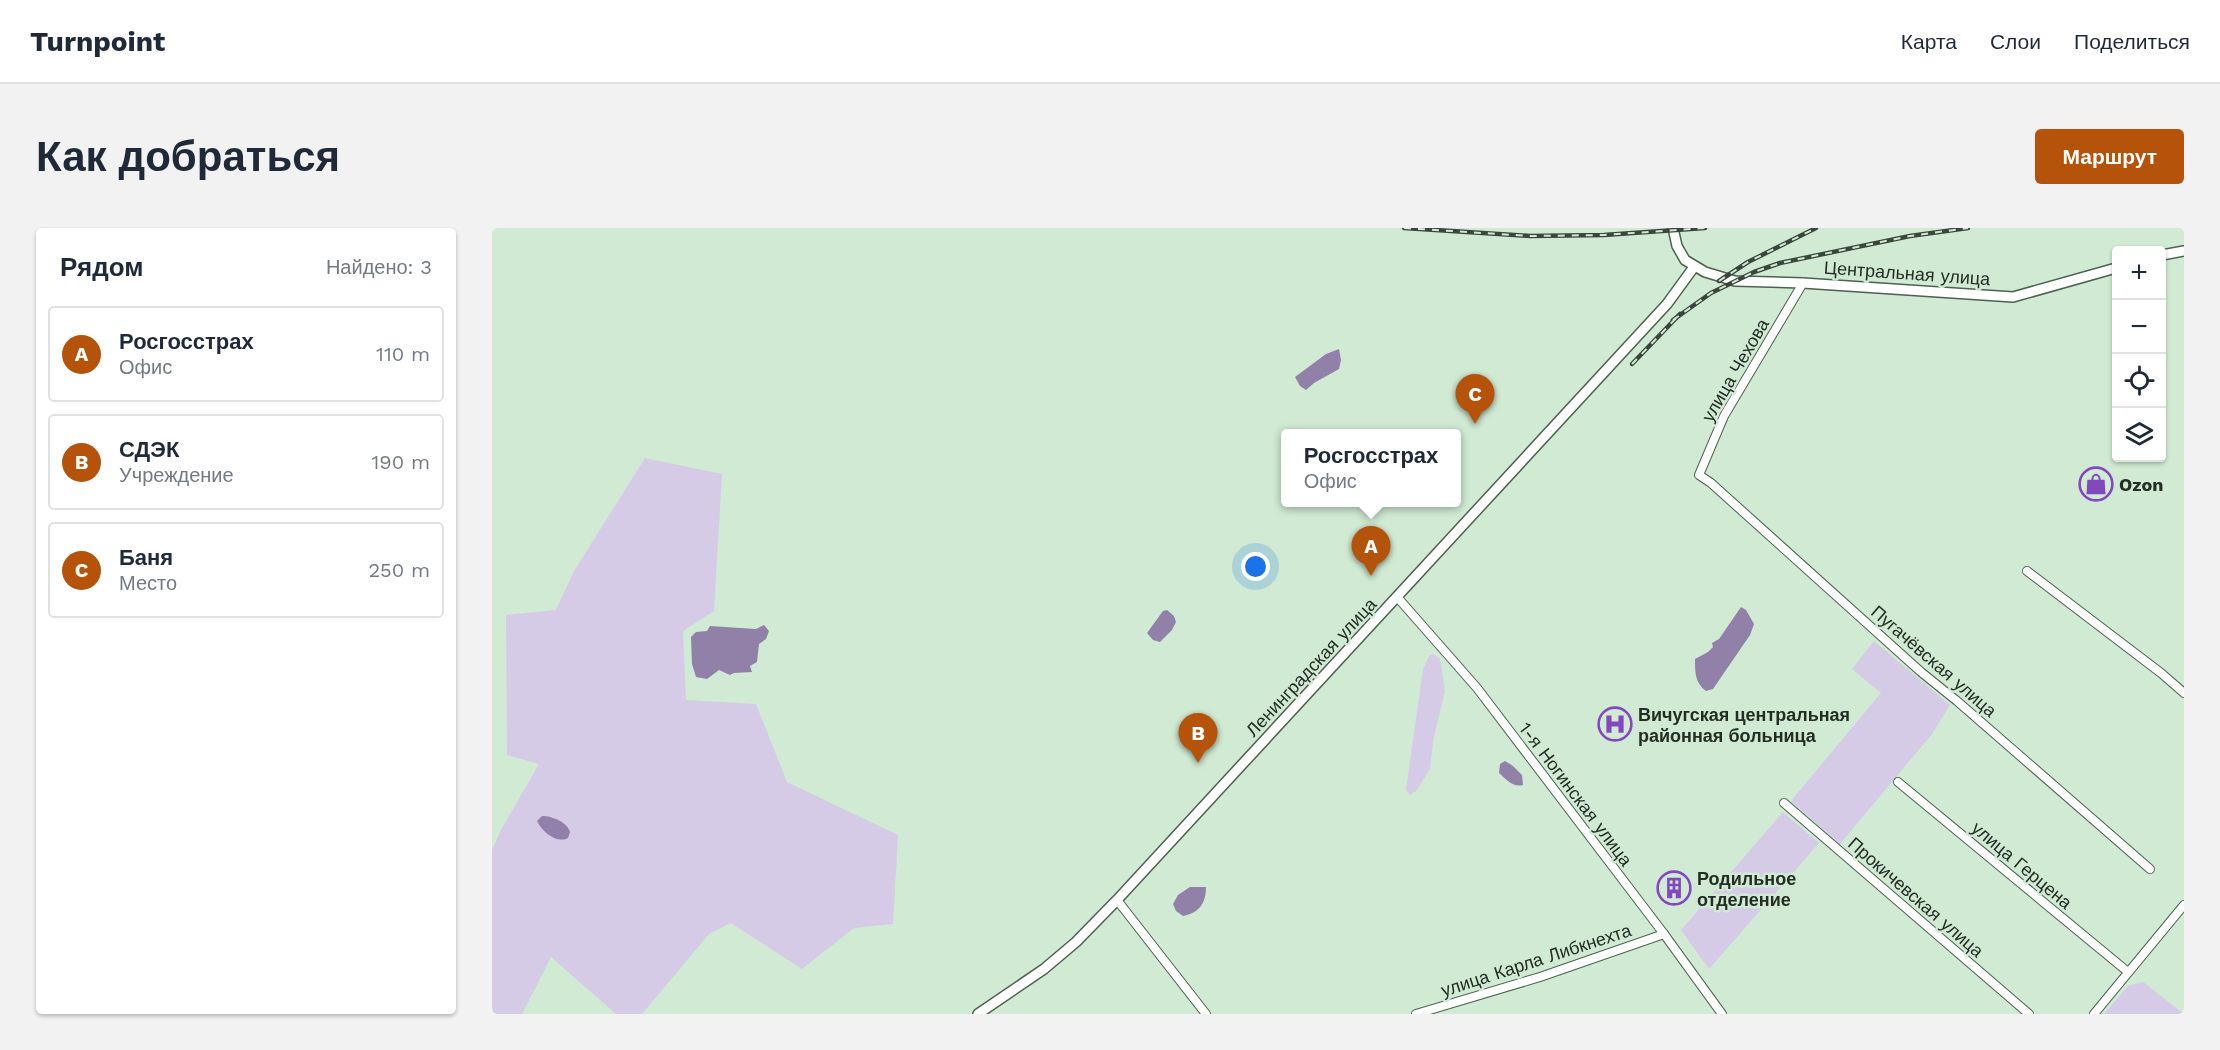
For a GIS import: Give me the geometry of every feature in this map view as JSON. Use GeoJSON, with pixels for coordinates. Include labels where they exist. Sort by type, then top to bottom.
{"type":"FeatureCollection","features":[{"type":"Feature","properties":{"kind":"main road"},"geometry":{"type":"LineString","coordinates":[[1673,228],[1680,254],[1694,267]]}},
{"type":"Feature","properties":{"kind":"main road"},"geometry":{"type":"LineString","coordinates":[[2166,254],[2184,251]]}},
{"type":"Feature","properties":{"kind":"main road","name":"Центральная улица"},"geometry":{"type":"LineString","coordinates":[[1694,267],[1735,281],[1803,283],[2013,297],[2112,269]]}},
{"type":"Feature","properties":{"kind":"main road","name":"Ленинградская улица"},"geometry":{"type":"LineString","coordinates":[[978,1014],[1044,969],[1076,942],[1117,900],[1667,304],[1694,267]]}},
{"type":"Feature","properties":{"kind":"street","name":"улица Чехова"},"geometry":{"type":"LineString","coordinates":[[1699,475],[1724,416],[1803,283]]}},
{"type":"Feature","properties":{"kind":"street","name":"Пугачёвская улица"},"geometry":{"type":"LineString","coordinates":[[1699,475],[1711,483],[1921,672],[2150,868]]}},
{"type":"Feature","properties":{"kind":"street"},"geometry":{"type":"LineString","coordinates":[[2027,571],[2184,693]]}},
{"type":"Feature","properties":{"kind":"street","name":"1-я Ногинская улица"},"geometry":{"type":"LineString","coordinates":[[1398,598],[1477,688],[1722,1014]]}},
{"type":"Feature","properties":{"kind":"street","name":"улица Герцена"},"geometry":{"type":"LineString","coordinates":[[1898,782],[2128,972]]}},
{"type":"Feature","properties":{"kind":"street","name":"Прокичевская улица"},"geometry":{"type":"LineString","coordinates":[[1784,803],[2029,1014]]}},
{"type":"Feature","properties":{"kind":"street"},"geometry":{"type":"LineString","coordinates":[[1117,900],[1206,1014]]}},
{"type":"Feature","properties":{"kind":"street"},"geometry":{"type":"LineString","coordinates":[[2094,1014],[2184,905]]}},
{"type":"Feature","properties":{"kind":"street","name":"улица Карла Либкнехта"},"geometry":{"type":"LineString","coordinates":[[1416,1014],[1540,977],[1664,934]]}},
{"type":"Feature","properties":{"kind":"shaded area"},"geometry":{"type":"Polygon","coordinates":[[[1339,349],[1341,360],[1339,369],[1306,390],[1300,386],[1295,377],[1326,354],[1339,349]]]}},
{"type":"Feature","properties":{"kind":"shaded area"},"geometry":{"type":"Polygon","coordinates":[[[645,458],[722,474],[714,611],[683,631],[686,700],[756,704],[787,782],[898,835],[893,924],[854,928],[802,969],[731,923],[709,934],[642,1014],[616,1014],[551,957],[522,1014],[492,1014],[492,850],[539,764],[507,755],[506,615],[556,610],[574,571],[645,458]]]}},
{"type":"Feature","properties":{"kind":"shaded area"},"geometry":{"type":"Polygon","coordinates":[[[1741,607],[1746,610],[1754,624],[1750,635],[1713,689],[1706,691],[1696,677],[1695,659],[1713,647],[1712,643],[1719,639],[1741,607]]]}},
{"type":"Feature","properties":{"kind":"shaded area"},"geometry":{"type":"Polygon","coordinates":[[[1167,610],[1174,616],[1176,622],[1172,630],[1160,642],[1153,640],[1147,633],[1163,611],[1167,610]]]}},
{"type":"Feature","properties":{"kind":"shaded area"},"geometry":{"type":"Polygon","coordinates":[[[764,625],[769,631],[766,639],[759,644],[757,662],[750,666],[752,672],[730,675],[719,670],[707,679],[696,677],[692,664],[691,637],[696,632],[707,631],[710,626],[756,629],[764,625]]]}},
{"type":"Feature","properties":{"kind":"shaded area"},"geometry":{"type":"Polygon","coordinates":[[[1874,641],[1950,705],[1932,734],[1840,844],[1791,801],[1881,693],[1852,669],[1874,641]]]}},
{"type":"Feature","properties":{"kind":"shaded area"},"geometry":{"type":"Polygon","coordinates":[[[1433,654],[1440,659],[1445,691],[1433,741],[1430,769],[1416,791],[1410,795],[1406,790],[1423,669],[1429,656],[1433,654]]]}},
{"type":"Feature","properties":{"kind":"shaded area"},"geometry":{"type":"Polygon","coordinates":[[[1505,761],[1522,775],[1523,785],[1513,784],[1499,773],[1500,764],[1505,761]]]}},
{"type":"Feature","properties":{"kind":"shaded area"},"geometry":{"type":"Polygon","coordinates":[[[1783,812],[1819,843],[1709,969],[1681,930],[1783,812]]]}},
{"type":"Feature","properties":{"kind":"shaded area"},"geometry":{"type":"Polygon","coordinates":[[[542,816],[554,818],[566,825],[570,832],[568,838],[559,839],[546,833],[537,821],[542,816]]]}},
{"type":"Feature","properties":{"kind":"shaded area"},"geometry":{"type":"Polygon","coordinates":[[[1190,887],[1206,887],[1205,898],[1197,910],[1183,916],[1176,911],[1173,904],[1178,895],[1190,887]]]}},
{"type":"Feature","properties":{"kind":"shaded area"},"geometry":{"type":"Polygon","coordinates":[[[2143,982],[2184,1014],[2104,1014],[2128,986],[2143,982]]]}},
{"type":"Feature","properties":{"kind":"railway"},"geometry":{"type":"LineString","coordinates":[[1404,228],[1530,236],[1604,235],[1705,228]]}},
{"type":"Feature","properties":{"kind":"railway"},"geometry":{"type":"LineString","coordinates":[[1719,281],[1748,262],[1816,228]]}},
{"type":"Feature","properties":{"kind":"railway"},"geometry":{"type":"LineString","coordinates":[[1673,320],[1711,293],[1754,272],[1780,263],[1910,236],[1968,228]]}},
{"type":"Feature","properties":{"kind":"railway"},"geometry":{"type":"LineString","coordinates":[[1632,364],[1680,314]]}},
{"type":"Feature","properties":{"kind":"place","name":"Баня"},"geometry":{"type":"Point","coordinates":[1475,424]}},
{"type":"Feature","properties":{"kind":"place","name":"Ozon"},"geometry":{"type":"Point","coordinates":[2096,484]}},
{"type":"Feature","properties":{"kind":"place","name":"Росгосстрах"},"geometry":{"type":"Point","coordinates":[1371,576]}},
{"type":"Feature","properties":{"kind":"place","name":"Вичугская центральная районная больница"},"geometry":{"type":"Point","coordinates":[1615,724]}},
{"type":"Feature","properties":{"kind":"place","name":"СДЭК"},"geometry":{"type":"Point","coordinates":[1198,763]}},
{"type":"Feature","properties":{"kind":"place","name":"Родильное отделение"},"geometry":{"type":"Point","coordinates":[1674,888]}}]}
